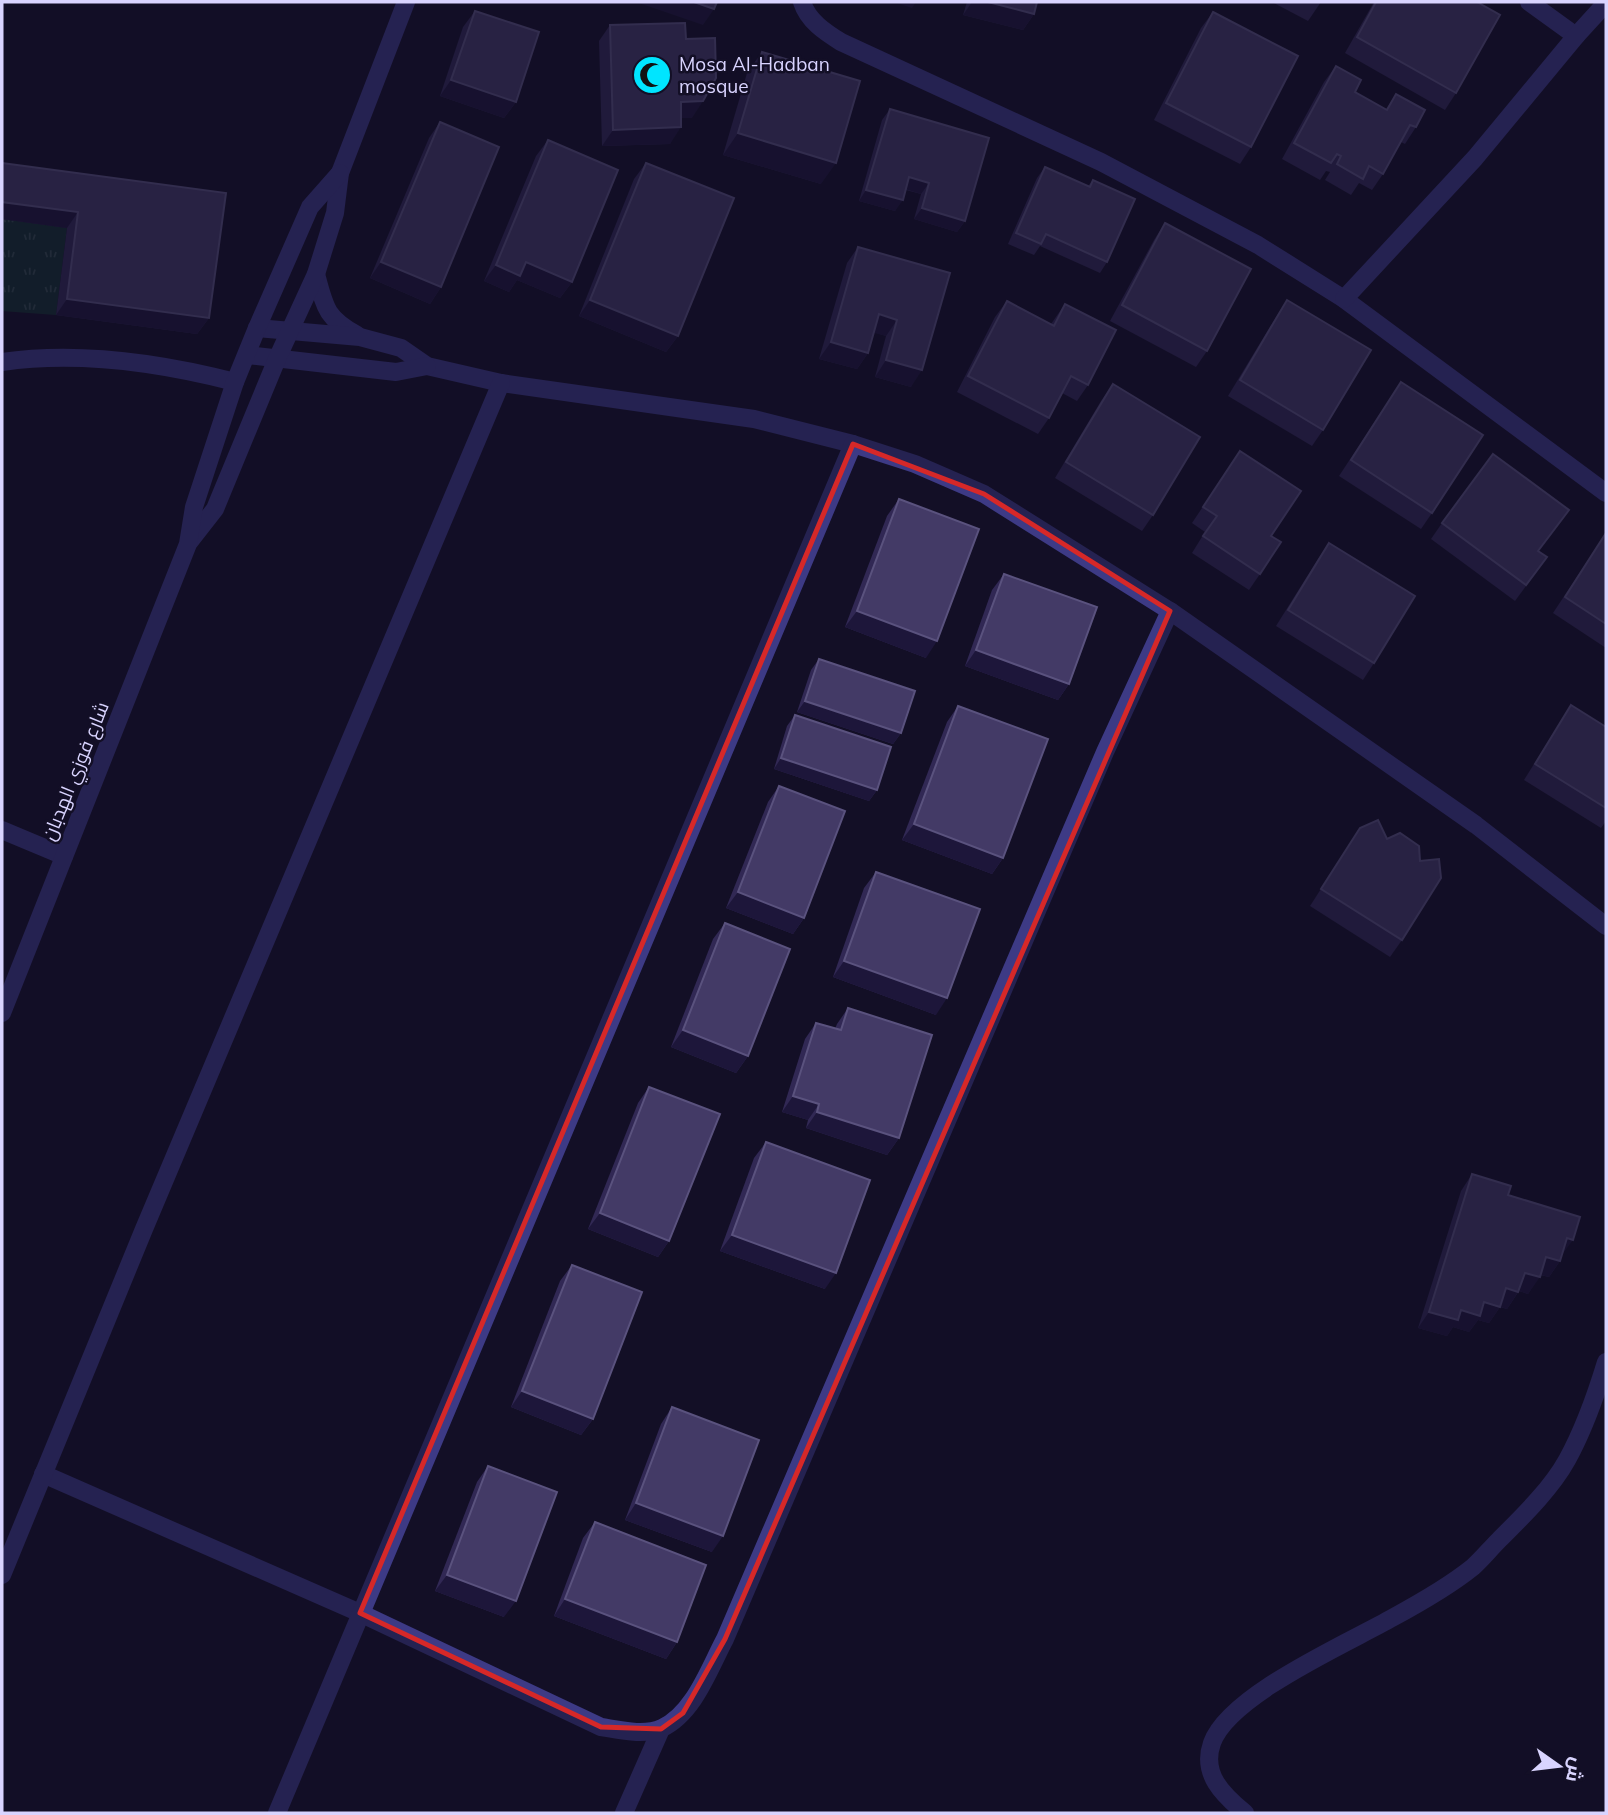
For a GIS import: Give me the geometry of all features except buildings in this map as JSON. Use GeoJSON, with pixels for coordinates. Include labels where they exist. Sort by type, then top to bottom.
{"type":"FeatureCollection","features":[{"type":"Feature","properties":{"kind":"street","name":"شارع فوزي الهدبان"},"geometry":{"type":"LineString","coordinates":[[188,544],[215,509],[277,359],[316,274],[335,214],[340,173],[406,2]]}},
{"type":"Feature","properties":{"kind":"street"},"geometry":{"type":"LineString","coordinates":[[802,2],[819,28],[841,42],[1101,162],[1258,245],[1344,299],[1606,493]]}},
{"type":"Feature","properties":{"kind":"street"},"geometry":{"type":"LineString","coordinates":[[1530,2],[1576,36]]}},
{"type":"Feature","properties":{"kind":"street"},"geometry":{"type":"LineString","coordinates":[[1344,299],[1475,158],[1606,3]]}},
{"type":"Feature","properties":{"kind":"street","name":"شارع فوزي الهدبان"},"geometry":{"type":"LineString","coordinates":[[2,1013],[188,544],[194,506],[235,382],[310,207],[340,173]]}},
{"type":"Feature","properties":{"kind":"street"},"geometry":{"type":"LineString","coordinates":[[316,274],[323,303],[337,324],[360,337]]}},
{"type":"Feature","properties":{"kind":"street"},"geometry":{"type":"LineString","coordinates":[[257,328],[360,337],[401,348],[427,366],[501,383],[754,419],[853,444],[915,464],[984,494],[1170,611],[1476,825],[1606,926]]}},
{"type":"Feature","properties":{"kind":"street"},"geometry":{"type":"LineString","coordinates":[[247,355],[396,372],[427,366]]}},
{"type":"Feature","properties":{"kind":"street"},"geometry":{"type":"LineString","coordinates":[[2,362],[76,358],[189,370],[235,382]]}},
{"type":"Feature","properties":{"kind":"street"},"geometry":{"type":"LineString","coordinates":[[2,1574],[501,383]]}},
{"type":"Feature","properties":{"kind":"street"},"geometry":{"type":"LineString","coordinates":[[276,1813],[853,444]]}},
{"type":"Feature","properties":{"kind":"street"},"geometry":{"type":"LineString","coordinates":[[43,1474],[360,1613],[601,1727],[635,1732],[660,1729],[683,1713],[725,1639],[1105,752],[1170,611]]}},
{"type":"Feature","properties":{"kind":"street"},"geometry":{"type":"LineString","coordinates":[[2,830],[64,856]]}},
{"type":"Feature","properties":{"kind":"street"},"geometry":{"type":"LineString","coordinates":[[1245,1813],[1225,1797],[1214,1781],[1210,1769],[1211,1745],[1218,1731],[1235,1711],[1302,1665],[1393,1618],[1473,1567],[1528,1511],[1566,1462],[1598,1407],[1606,1362]]}},
{"type":"Feature","properties":{"kind":"street"},"geometry":{"type":"LineString","coordinates":[[624,1813],[660,1729]]}},
{"type":"Feature","properties":{"kind":"highlighted area"},"geometry":{"type":"Polygon","coordinates":[[[853,444],[984,494],[1170,611],[725,1639],[683,1713],[661,1729],[601,1727],[360,1613],[853,444]]]}},
{"type":"Feature","properties":{"kind":"green space"},"geometry":{"type":"Polygon","coordinates":[[[2,219],[67,228],[56,315],[2,311],[2,219]]]}},
{"type":"Feature","properties":{"kind":"place","name":"Mosa Al-Hadban mosque"},"geometry":{"type":"Point","coordinates":[652,75]}}]}
